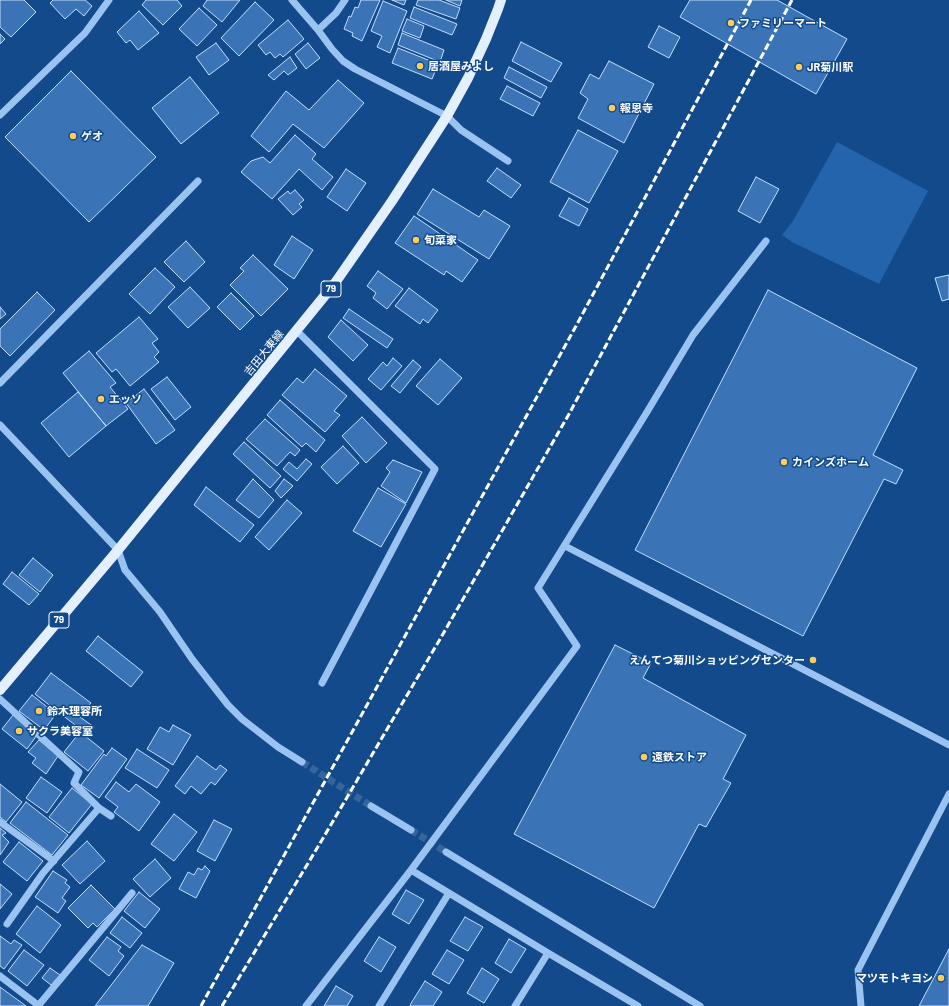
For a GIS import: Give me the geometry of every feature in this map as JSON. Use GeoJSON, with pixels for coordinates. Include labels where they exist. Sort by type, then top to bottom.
{"type":"FeatureCollection","features":[{"type":"Feature","properties":{"kind":"main road","name":"吉田大東線"},"geometry":{"type":"LineString","coordinates":[[0,690],[118,550],[297,332],[335,283],[392,201],[447,116],[468,78],[486,39],[501,0]]}},
{"type":"Feature","properties":{"kind":"street"},"geometry":{"type":"LineString","coordinates":[[0,115],[85,33],[109,0]]}},
{"type":"Feature","properties":{"kind":"street"},"geometry":{"type":"LineString","coordinates":[[292,0],[343,61],[355,69],[447,116],[461,130],[508,161]]}},
{"type":"Feature","properties":{"kind":"street"},"geometry":{"type":"LineString","coordinates":[[318,30],[336,13],[345,0]]}},
{"type":"Feature","properties":{"kind":"street"},"geometry":{"type":"LineString","coordinates":[[0,383],[198,181]]}},
{"type":"Feature","properties":{"kind":"street"},"geometry":{"type":"LineString","coordinates":[[306,1006],[411,870],[577,646],[538,588],[693,335],[766,240]]}},
{"type":"Feature","properties":{"kind":"street"},"geometry":{"type":"LineString","coordinates":[[297,332],[435,469],[322,683]]}},
{"type":"Feature","properties":{"kind":"street"},"geometry":{"type":"LineString","coordinates":[[0,425],[118,550],[125,570],[160,612],[192,659],[228,705],[242,719],[278,747],[302,762]]}},
{"type":"Feature","properties":{"kind":"street"},"geometry":{"type":"LineString","coordinates":[[565,546],[949,745]]}},
{"type":"Feature","properties":{"kind":"street"},"geometry":{"type":"LineString","coordinates":[[0,699],[79,772],[74,783],[99,808],[111,816]]}},
{"type":"Feature","properties":{"kind":"street"},"geometry":{"type":"LineString","coordinates":[[861,1006],[858,970],[949,794]]}},
{"type":"Feature","properties":{"kind":"street"},"geometry":{"type":"LineString","coordinates":[[371,806],[411,830]]}},
{"type":"Feature","properties":{"kind":"street"},"geometry":{"type":"LineString","coordinates":[[7,924],[54,861],[99,808]]}},
{"type":"Feature","properties":{"kind":"street"},"geometry":{"type":"LineString","coordinates":[[0,822],[54,861]]}},
{"type":"Feature","properties":{"kind":"street"},"geometry":{"type":"LineString","coordinates":[[446,852],[700,1006]]}},
{"type":"Feature","properties":{"kind":"street"},"geometry":{"type":"LineString","coordinates":[[411,870],[638,1006]]}},
{"type":"Feature","properties":{"kind":"street"},"geometry":{"type":"LineString","coordinates":[[0,976],[38,1006],[132,893]]}},
{"type":"Feature","properties":{"kind":"street"},"geometry":{"type":"LineString","coordinates":[[378,1006],[449,893]]}},
{"type":"Feature","properties":{"kind":"street"},"geometry":{"type":"LineString","coordinates":[[515,1006],[548,953]]}},
{"type":"Feature","properties":{"kind":"shaded area"},"geometry":{"type":"Polygon","coordinates":[[[837,142],[928,191],[879,284],[792,242],[782,235],[793,221],[837,142]]]}},
{"type":"Feature","properties":{"kind":"building"},"geometry":{"type":"Polygon","coordinates":[[[0,0],[24,0],[36,12],[11,37],[0,27],[0,0]]]}},
{"type":"Feature","properties":{"kind":"building"},"geometry":{"type":"Polygon","coordinates":[[[53,0],[85,0],[92,6],[84,16],[76,9],[65,19],[50,3],[53,0]]]}},
{"type":"Feature","properties":{"kind":"building"},"geometry":{"type":"Polygon","coordinates":[[[146,0],[177,0],[182,6],[163,25],[142,5],[146,0]]]}},
{"type":"Feature","properties":{"kind":"building"},"geometry":{"type":"Polygon","coordinates":[[[207,0],[240,0],[222,22],[203,6],[207,0]]]}},
{"type":"Feature","properties":{"kind":"building"},"geometry":{"type":"Polygon","coordinates":[[[361,0],[380,0],[362,41],[352,36],[353,33],[344,29],[349,16],[351,17],[355,7],[358,8],[361,0]]]}},
{"type":"Feature","properties":{"kind":"building"},"geometry":{"type":"Polygon","coordinates":[[[392,0],[406,0],[404,5],[392,0]]]}},
{"type":"Feature","properties":{"kind":"building"},"geometry":{"type":"Polygon","coordinates":[[[418,0],[439,0],[460,8],[456,19],[416,5],[418,0]]]}},
{"type":"Feature","properties":{"kind":"building"},"geometry":{"type":"Polygon","coordinates":[[[446,0],[462,0],[460,6],[446,0]]]}},
{"type":"Feature","properties":{"kind":"building","name":"JR菊川駅"},"geometry":{"type":"Polygon","coordinates":[[[690,0],[777,0],[847,39],[816,94],[680,17],[690,0]]]}},
{"type":"Feature","properties":{"kind":"building"},"geometry":{"type":"Polygon","coordinates":[[[383,1],[407,11],[390,53],[377,47],[382,36],[371,31],[383,1]]]}},
{"type":"Feature","properties":{"kind":"building"},"geometry":{"type":"Polygon","coordinates":[[[255,2],[274,20],[239,56],[221,38],[255,2]]]}},
{"type":"Feature","properties":{"kind":"building"},"geometry":{"type":"Polygon","coordinates":[[[414,7],[457,24],[452,35],[410,18],[414,7]]]}},
{"type":"Feature","properties":{"kind":"building"},"geometry":{"type":"Polygon","coordinates":[[[199,8],[217,25],[197,46],[179,29],[199,8]]]}},
{"type":"Feature","properties":{"kind":"building"},"geometry":{"type":"Polygon","coordinates":[[[139,11],[159,33],[138,50],[130,40],[126,43],[117,32],[139,11]]]}},
{"type":"Feature","properties":{"kind":"building"},"geometry":{"type":"Polygon","coordinates":[[[407,19],[424,26],[420,38],[402,31],[407,19]]]}},
{"type":"Feature","properties":{"kind":"building"},"geometry":{"type":"Polygon","coordinates":[[[288,20],[304,39],[283,57],[280,54],[275,58],[270,52],[266,55],[258,45],[288,20]]]}},
{"type":"Feature","properties":{"kind":"building"},"geometry":{"type":"Polygon","coordinates":[[[659,26],[680,37],[669,58],[648,47],[659,26]]]}},
{"type":"Feature","properties":{"kind":"building"},"geometry":{"type":"Polygon","coordinates":[[[402,33],[444,50],[440,62],[398,45],[402,33]]]}},
{"type":"Feature","properties":{"kind":"building"},"geometry":{"type":"Polygon","coordinates":[[[0,34],[5,39],[0,44],[0,34]]]}},
{"type":"Feature","properties":{"kind":"building"},"geometry":{"type":"Polygon","coordinates":[[[521,42],[562,63],[551,82],[512,61],[521,42]]]}},
{"type":"Feature","properties":{"kind":"building"},"geometry":{"type":"Polygon","coordinates":[[[216,43],[229,60],[209,75],[196,57],[216,43]]]}},
{"type":"Feature","properties":{"kind":"building"},"geometry":{"type":"Polygon","coordinates":[[[308,43],[320,58],[306,69],[295,54],[308,43]]]}},
{"type":"Feature","properties":{"kind":"building"},"geometry":{"type":"Polygon","coordinates":[[[398,48],[438,64],[432,79],[392,63],[398,48]]]}},
{"type":"Feature","properties":{"kind":"building"},"geometry":{"type":"Polygon","coordinates":[[[290,57],[297,68],[288,75],[284,71],[274,80],[268,75],[290,57]]]}},
{"type":"Feature","properties":{"kind":"building","name":"報恩寺"},"geometry":{"type":"Polygon","coordinates":[[[609,61],[654,84],[624,143],[578,118],[588,99],[580,93],[590,74],[599,79],[609,61]]]}},
{"type":"Feature","properties":{"kind":"building"},"geometry":{"type":"Polygon","coordinates":[[[509,67],[547,87],[541,98],[504,78],[509,67]]]}},
{"type":"Feature","properties":{"kind":"building"},"geometry":{"type":"Polygon","coordinates":[[[71,71],[156,157],[89,222],[5,137],[71,71]]]}},
{"type":"Feature","properties":{"kind":"building"},"geometry":{"type":"Polygon","coordinates":[[[190,77],[219,113],[181,144],[152,108],[190,77]]]}},
{"type":"Feature","properties":{"kind":"building"},"geometry":{"type":"Polygon","coordinates":[[[338,80],[364,103],[324,148],[293,124],[269,152],[251,136],[286,91],[309,110],[338,80]]]}},
{"type":"Feature","properties":{"kind":"building"},"geometry":{"type":"Polygon","coordinates":[[[507,86],[540,103],[533,116],[500,99],[507,86]]]}},
{"type":"Feature","properties":{"kind":"building"},"geometry":{"type":"Polygon","coordinates":[[[578,130],[618,151],[589,203],[550,182],[578,130]]]}},
{"type":"Feature","properties":{"kind":"building"},"geometry":{"type":"Polygon","coordinates":[[[295,135],[316,154],[312,159],[333,177],[322,190],[299,169],[272,199],[241,172],[251,161],[263,157],[270,163],[295,135]]]}},
{"type":"Feature","properties":{"kind":"building"},"geometry":{"type":"Polygon","coordinates":[[[497,168],[521,185],[511,198],[487,181],[497,168]]]}},
{"type":"Feature","properties":{"kind":"building"},"geometry":{"type":"Polygon","coordinates":[[[346,169],[366,183],[347,211],[327,197],[346,169]]]}},
{"type":"Feature","properties":{"kind":"building"},"geometry":{"type":"Polygon","coordinates":[[[756,177],[779,189],[760,223],[738,211],[756,177]]]}},
{"type":"Feature","properties":{"kind":"building"},"geometry":{"type":"Polygon","coordinates":[[[433,189],[479,217],[484,210],[510,226],[489,259],[417,214],[433,189]]]}},
{"type":"Feature","properties":{"kind":"building"},"geometry":{"type":"Polygon","coordinates":[[[295,190],[304,200],[299,204],[302,207],[293,215],[278,199],[288,191],[290,194],[295,190]]]}},
{"type":"Feature","properties":{"kind":"building"},"geometry":{"type":"Polygon","coordinates":[[[569,198],[588,209],[579,226],[559,216],[569,198]]]}},
{"type":"Feature","properties":{"kind":"building"},"geometry":{"type":"Polygon","coordinates":[[[414,216],[478,260],[462,282],[446,271],[444,275],[395,243],[414,216]]]}},
{"type":"Feature","properties":{"kind":"building"},"geometry":{"type":"Polygon","coordinates":[[[292,236],[313,250],[294,279],[274,265],[292,236]]]}},
{"type":"Feature","properties":{"kind":"building"},"geometry":{"type":"Polygon","coordinates":[[[186,241],[205,262],[184,282],[164,262],[186,241]]]}},
{"type":"Feature","properties":{"kind":"building"},"geometry":{"type":"Polygon","coordinates":[[[253,255],[288,289],[261,316],[230,285],[244,271],[240,268],[253,255]]]}},
{"type":"Feature","properties":{"kind":"building"},"geometry":{"type":"Polygon","coordinates":[[[155,268],[175,287],[150,314],[129,294],[155,268]]]}},
{"type":"Feature","properties":{"kind":"building"},"geometry":{"type":"Polygon","coordinates":[[[378,271],[403,289],[387,309],[373,298],[376,293],[367,286],[378,271]]]}},
{"type":"Feature","properties":{"kind":"building"},"geometry":{"type":"Polygon","coordinates":[[[949,275],[949,299],[942,301],[935,278],[949,275]]]}},
{"type":"Feature","properties":{"kind":"building"},"geometry":{"type":"Polygon","coordinates":[[[190,287],[210,308],[188,328],[168,307],[190,287]]]}},
{"type":"Feature","properties":{"kind":"building"},"geometry":{"type":"Polygon","coordinates":[[[409,288],[438,310],[428,323],[423,319],[420,324],[395,306],[409,288]]]}},
{"type":"Feature","properties":{"kind":"building","name":"カインズホーム"},"geometry":{"type":"Polygon","coordinates":[[[768,290],[917,368],[873,455],[903,470],[896,484],[884,479],[803,636],[635,550],[768,290]]]}},
{"type":"Feature","properties":{"kind":"building"},"geometry":{"type":"Polygon","coordinates":[[[37,292],[55,310],[10,356],[0,346],[0,329],[37,292]]]}},
{"type":"Feature","properties":{"kind":"building"},"geometry":{"type":"Polygon","coordinates":[[[231,293],[254,316],[240,330],[217,307],[231,293]]]}},
{"type":"Feature","properties":{"kind":"building"},"geometry":{"type":"Polygon","coordinates":[[[0,307],[6,314],[0,319],[0,307]]]}},
{"type":"Feature","properties":{"kind":"building"},"geometry":{"type":"Polygon","coordinates":[[[349,309],[393,339],[387,348],[343,318],[349,309]]]}},
{"type":"Feature","properties":{"kind":"building"},"geometry":{"type":"Polygon","coordinates":[[[139,317],[158,339],[152,343],[159,352],[154,357],[159,362],[130,386],[116,369],[112,372],[96,353],[139,317]]]}},
{"type":"Feature","properties":{"kind":"building"},"geometry":{"type":"Polygon","coordinates":[[[341,320],[368,345],[353,361],[328,337],[341,320]]]}},
{"type":"Feature","properties":{"kind":"building"},"geometry":{"type":"Polygon","coordinates":[[[89,351],[116,383],[110,387],[128,409],[106,426],[63,373],[89,351]]]}},
{"type":"Feature","properties":{"kind":"building"},"geometry":{"type":"Polygon","coordinates":[[[393,358],[402,366],[381,390],[368,379],[383,362],[387,366],[393,358]]]}},
{"type":"Feature","properties":{"kind":"building"},"geometry":{"type":"Polygon","coordinates":[[[440,359],[462,378],[438,405],[416,386],[440,359]]]}},
{"type":"Feature","properties":{"kind":"building"},"geometry":{"type":"Polygon","coordinates":[[[413,360],[421,367],[400,393],[391,386],[413,360]]]}},
{"type":"Feature","properties":{"kind":"building"},"geometry":{"type":"Polygon","coordinates":[[[315,369],[347,396],[334,411],[340,415],[325,432],[282,395],[297,378],[303,383],[315,369]]]}},
{"type":"Feature","properties":{"kind":"building"},"geometry":{"type":"Polygon","coordinates":[[[167,377],[191,407],[175,420],[151,389],[167,377]]]}},
{"type":"Feature","properties":{"kind":"building"},"geometry":{"type":"Polygon","coordinates":[[[144,389],[175,430],[156,444],[126,403],[144,389]]]}},
{"type":"Feature","properties":{"kind":"building"},"geometry":{"type":"Polygon","coordinates":[[[78,392],[106,426],[69,457],[41,423],[78,392]]]}},
{"type":"Feature","properties":{"kind":"building"},"geometry":{"type":"Polygon","coordinates":[[[280,400],[325,440],[316,452],[306,443],[302,447],[267,415],[280,400]]]}},
{"type":"Feature","properties":{"kind":"building"},"geometry":{"type":"Polygon","coordinates":[[[362,417],[387,443],[366,463],[342,436],[362,417]]]}},
{"type":"Feature","properties":{"kind":"building"},"geometry":{"type":"Polygon","coordinates":[[[265,419],[300,450],[295,456],[290,452],[277,466],[246,439],[265,419]]]}},
{"type":"Feature","properties":{"kind":"building"},"geometry":{"type":"Polygon","coordinates":[[[244,442],[281,476],[270,488],[233,454],[244,442]]]}},
{"type":"Feature","properties":{"kind":"building"},"geometry":{"type":"Polygon","coordinates":[[[343,446],[359,463],[337,484],[321,467],[343,446]]]}},
{"type":"Feature","properties":{"kind":"building"},"geometry":{"type":"Polygon","coordinates":[[[306,459],[312,464],[297,481],[283,469],[289,462],[297,469],[306,459]]]}},
{"type":"Feature","properties":{"kind":"building"},"geometry":{"type":"Polygon","coordinates":[[[393,460],[422,472],[406,503],[381,486],[390,472],[386,468],[393,460]]]}},
{"type":"Feature","properties":{"kind":"building"},"geometry":{"type":"Polygon","coordinates":[[[253,479],[274,500],[259,518],[236,500],[253,479]]]}},
{"type":"Feature","properties":{"kind":"building"},"geometry":{"type":"Polygon","coordinates":[[[284,479],[293,486],[281,498],[275,491],[284,479]]]}},
{"type":"Feature","properties":{"kind":"building"},"geometry":{"type":"Polygon","coordinates":[[[206,487],[254,525],[240,542],[194,505],[206,487]]]}},
{"type":"Feature","properties":{"kind":"building"},"geometry":{"type":"Polygon","coordinates":[[[378,488],[406,504],[381,547],[353,531],[378,488]]]}},
{"type":"Feature","properties":{"kind":"building"},"geometry":{"type":"Polygon","coordinates":[[[287,500],[302,513],[269,550],[255,537],[287,500]]]}},
{"type":"Feature","properties":{"kind":"building"},"geometry":{"type":"Polygon","coordinates":[[[33,558],[53,575],[40,592],[19,575],[33,558]]]}},
{"type":"Feature","properties":{"kind":"building"},"geometry":{"type":"Polygon","coordinates":[[[12,572],[39,594],[29,605],[3,584],[12,572]]]}},
{"type":"Feature","properties":{"kind":"building"},"geometry":{"type":"Polygon","coordinates":[[[98,636],[143,672],[131,687],[86,651],[98,636]]]}},
{"type":"Feature","properties":{"kind":"building","name":"遠鉄ストア"},"geometry":{"type":"Polygon","coordinates":[[[615,645],[651,663],[643,678],[746,735],[723,779],[731,783],[706,827],[699,824],[654,908],[514,834],[615,645]]]}},
{"type":"Feature","properties":{"kind":"building"},"geometry":{"type":"Polygon","coordinates":[[[51,673],[91,703],[80,717],[94,727],[88,735],[35,694],[51,673]]]}},
{"type":"Feature","properties":{"kind":"building"},"geometry":{"type":"Polygon","coordinates":[[[32,695],[56,714],[44,730],[19,711],[32,695]]]}},
{"type":"Feature","properties":{"kind":"building"},"geometry":{"type":"Polygon","coordinates":[[[13,715],[37,735],[27,749],[2,729],[13,715]]]}},
{"type":"Feature","properties":{"kind":"building"},"geometry":{"type":"Polygon","coordinates":[[[173,725],[191,735],[173,765],[147,749],[160,727],[169,732],[173,725]]]}},
{"type":"Feature","properties":{"kind":"building"},"geometry":{"type":"Polygon","coordinates":[[[80,732],[104,751],[88,771],[64,752],[80,732]]]}},
{"type":"Feature","properties":{"kind":"building"},"geometry":{"type":"Polygon","coordinates":[[[39,740],[58,756],[46,774],[32,763],[36,758],[28,752],[39,740]]]}},
{"type":"Feature","properties":{"kind":"building"},"geometry":{"type":"Polygon","coordinates":[[[112,748],[127,759],[99,798],[81,785],[104,754],[106,756],[112,748]]]}},
{"type":"Feature","properties":{"kind":"building"},"geometry":{"type":"Polygon","coordinates":[[[137,749],[169,770],[157,788],[125,768],[137,749]]]}},
{"type":"Feature","properties":{"kind":"building"},"geometry":{"type":"Polygon","coordinates":[[[197,756],[216,770],[220,765],[227,770],[215,785],[211,782],[201,794],[191,786],[185,794],[175,786],[197,756]]]}},
{"type":"Feature","properties":{"kind":"building"},"geometry":{"type":"Polygon","coordinates":[[[41,777],[62,792],[47,813],[26,798],[41,777]]]}},
{"type":"Feature","properties":{"kind":"building"},"geometry":{"type":"Polygon","coordinates":[[[116,782],[129,792],[136,784],[160,802],[139,831],[114,812],[118,807],[105,797],[116,782]]]}},
{"type":"Feature","properties":{"kind":"building"},"geometry":{"type":"Polygon","coordinates":[[[0,784],[22,802],[6,822],[0,817],[0,784]]]}},
{"type":"Feature","properties":{"kind":"building"},"geometry":{"type":"Polygon","coordinates":[[[72,788],[92,804],[69,833],[49,817],[72,788]]]}},
{"type":"Feature","properties":{"kind":"building"},"geometry":{"type":"Polygon","coordinates":[[[26,802],[68,835],[52,855],[10,823],[26,802]]]}},
{"type":"Feature","properties":{"kind":"building"},"geometry":{"type":"Polygon","coordinates":[[[174,814],[197,832],[174,861],[151,844],[174,814]]]}},
{"type":"Feature","properties":{"kind":"building"},"geometry":{"type":"Polygon","coordinates":[[[214,820],[232,829],[215,861],[197,851],[214,820]]]}},
{"type":"Feature","properties":{"kind":"building"},"geometry":{"type":"Polygon","coordinates":[[[0,828],[6,833],[2,835],[9,842],[0,855],[0,828]]]}},
{"type":"Feature","properties":{"kind":"building"},"geometry":{"type":"Polygon","coordinates":[[[87,841],[105,861],[80,884],[62,865],[87,841]]]}},
{"type":"Feature","properties":{"kind":"building"},"geometry":{"type":"Polygon","coordinates":[[[19,842],[43,861],[27,881],[3,862],[19,842]]]}},
{"type":"Feature","properties":{"kind":"building"},"geometry":{"type":"Polygon","coordinates":[[[155,859],[171,878],[150,897],[133,879],[155,859]]]}},
{"type":"Feature","properties":{"kind":"building"},"geometry":{"type":"Polygon","coordinates":[[[205,866],[210,871],[196,898],[179,889],[188,872],[194,875],[198,868],[202,870],[205,866]]]}},
{"type":"Feature","properties":{"kind":"building"},"geometry":{"type":"Polygon","coordinates":[[[53,871],[67,880],[65,883],[70,887],[62,898],[66,901],[58,913],[35,897],[53,871]]]}},
{"type":"Feature","properties":{"kind":"building"},"geometry":{"type":"Polygon","coordinates":[[[0,884],[12,894],[0,909],[0,884]]]}},
{"type":"Feature","properties":{"kind":"building"},"geometry":{"type":"Polygon","coordinates":[[[91,885],[115,909],[97,927],[93,923],[88,928],[68,908],[91,885]]]}},
{"type":"Feature","properties":{"kind":"building"},"geometry":{"type":"Polygon","coordinates":[[[406,890],[424,900],[409,924],[392,914],[406,890]]]}},
{"type":"Feature","properties":{"kind":"building"},"geometry":{"type":"Polygon","coordinates":[[[139,892],[160,909],[145,928],[124,911],[139,892]]]}},
{"type":"Feature","properties":{"kind":"building"},"geometry":{"type":"Polygon","coordinates":[[[37,906],[61,925],[40,953],[16,934],[37,906]]]}},
{"type":"Feature","properties":{"kind":"building"},"geometry":{"type":"Polygon","coordinates":[[[122,917],[142,933],[130,948],[110,933],[122,917]]]}},
{"type":"Feature","properties":{"kind":"building"},"geometry":{"type":"Polygon","coordinates":[[[465,917],[483,927],[468,951],[450,941],[465,917]]]}},
{"type":"Feature","properties":{"kind":"building"},"geometry":{"type":"Polygon","coordinates":[[[0,936],[11,944],[14,940],[22,945],[4,969],[0,966],[0,936]]]}},
{"type":"Feature","properties":{"kind":"building"},"geometry":{"type":"Polygon","coordinates":[[[107,937],[121,947],[118,951],[124,956],[109,976],[89,960],[107,937]]]}},
{"type":"Feature","properties":{"kind":"building"},"geometry":{"type":"Polygon","coordinates":[[[379,937],[396,947],[381,972],[364,961],[379,937]]]}},
{"type":"Feature","properties":{"kind":"building"},"geometry":{"type":"Polygon","coordinates":[[[509,939],[526,949],[511,973],[495,963],[509,939]]]}},
{"type":"Feature","properties":{"kind":"building"},"geometry":{"type":"Polygon","coordinates":[[[142,945],[174,963],[148,1006],[95,1006],[142,945]]]}},
{"type":"Feature","properties":{"kind":"building","name":"マツモトキヨシ"},"geometry":{"type":"Polygon","coordinates":[[[949,949],[949,1006],[919,1006],[949,949]]]}},
{"type":"Feature","properties":{"kind":"building"},"geometry":{"type":"Polygon","coordinates":[[[24,950],[44,965],[27,986],[8,971],[24,950]]]}},
{"type":"Feature","properties":{"kind":"building"},"geometry":{"type":"Polygon","coordinates":[[[447,950],[464,960],[449,984],[432,974],[447,950]]]}},
{"type":"Feature","properties":{"kind":"building"},"geometry":{"type":"Polygon","coordinates":[[[50,968],[60,975],[51,985],[42,978],[50,968]]]}},
{"type":"Feature","properties":{"kind":"building"},"geometry":{"type":"Polygon","coordinates":[[[482,968],[499,979],[484,1003],[467,993],[482,968]]]}},
{"type":"Feature","properties":{"kind":"building"},"geometry":{"type":"Polygon","coordinates":[[[425,981],[442,992],[433,1006],[411,1006],[410,1005],[425,981]]]}},
{"type":"Feature","properties":{"kind":"building"},"geometry":{"type":"Polygon","coordinates":[[[336,986],[353,996],[347,1006],[324,1006],[336,986]]]}},
{"type":"Feature","properties":{"kind":"building"},"geometry":{"type":"Polygon","coordinates":[[[0,987],[26,1006],[0,1006],[0,987]]]}},
{"type":"Feature","properties":{"kind":"tunnel"},"geometry":{"type":"LineString","coordinates":[[302,762],[371,806]]}},
{"type":"Feature","properties":{"kind":"tunnel"},"geometry":{"type":"LineString","coordinates":[[411,830],[446,852]]}},
{"type":"Feature","properties":{"kind":"railway"},"geometry":{"type":"LineString","coordinates":[[201,1006],[576,326],[751,0]]}},
{"type":"Feature","properties":{"kind":"railway"},"geometry":{"type":"LineString","coordinates":[[222,1006],[443,634],[569,414],[792,0]]}},
{"type":"Feature","properties":{"kind":"place","name":"ファミリーマート"},"geometry":{"type":"Point","coordinates":[731,23]}},
{"type":"Feature","properties":{"kind":"place","name":"居酒屋みよし"},"geometry":{"type":"Point","coordinates":[420,66]}},
{"type":"Feature","properties":{"kind":"place","name":"JR菊川駅"},"geometry":{"type":"Point","coordinates":[799,67]}},
{"type":"Feature","properties":{"kind":"place","name":"報恩寺"},"geometry":{"type":"Point","coordinates":[612,108]}},
{"type":"Feature","properties":{"kind":"place","name":"ゲオ"},"geometry":{"type":"Point","coordinates":[73,136]}},
{"type":"Feature","properties":{"kind":"place","name":"旬菜家"},"geometry":{"type":"Point","coordinates":[416,240]}},
{"type":"Feature","properties":{"kind":"place","name":"エッソ"},"geometry":{"type":"Point","coordinates":[101,399]}},
{"type":"Feature","properties":{"kind":"place","name":"カインズホーム"},"geometry":{"type":"Point","coordinates":[784,462]}},
{"type":"Feature","properties":{"kind":"place","name":"えんてつ菊川ショッピングセンター"},"geometry":{"type":"Point","coordinates":[813,660]}},
{"type":"Feature","properties":{"kind":"place","name":"鈴木理容所"},"geometry":{"type":"Point","coordinates":[39,711]}},
{"type":"Feature","properties":{"kind":"place","name":"サクラ美容室"},"geometry":{"type":"Point","coordinates":[19,731]}},
{"type":"Feature","properties":{"kind":"place","name":"遠鉄ストア"},"geometry":{"type":"Point","coordinates":[644,757]}},
{"type":"Feature","properties":{"kind":"place","name":"マツモトキヨシ"},"geometry":{"type":"Point","coordinates":[941,978]}}]}
